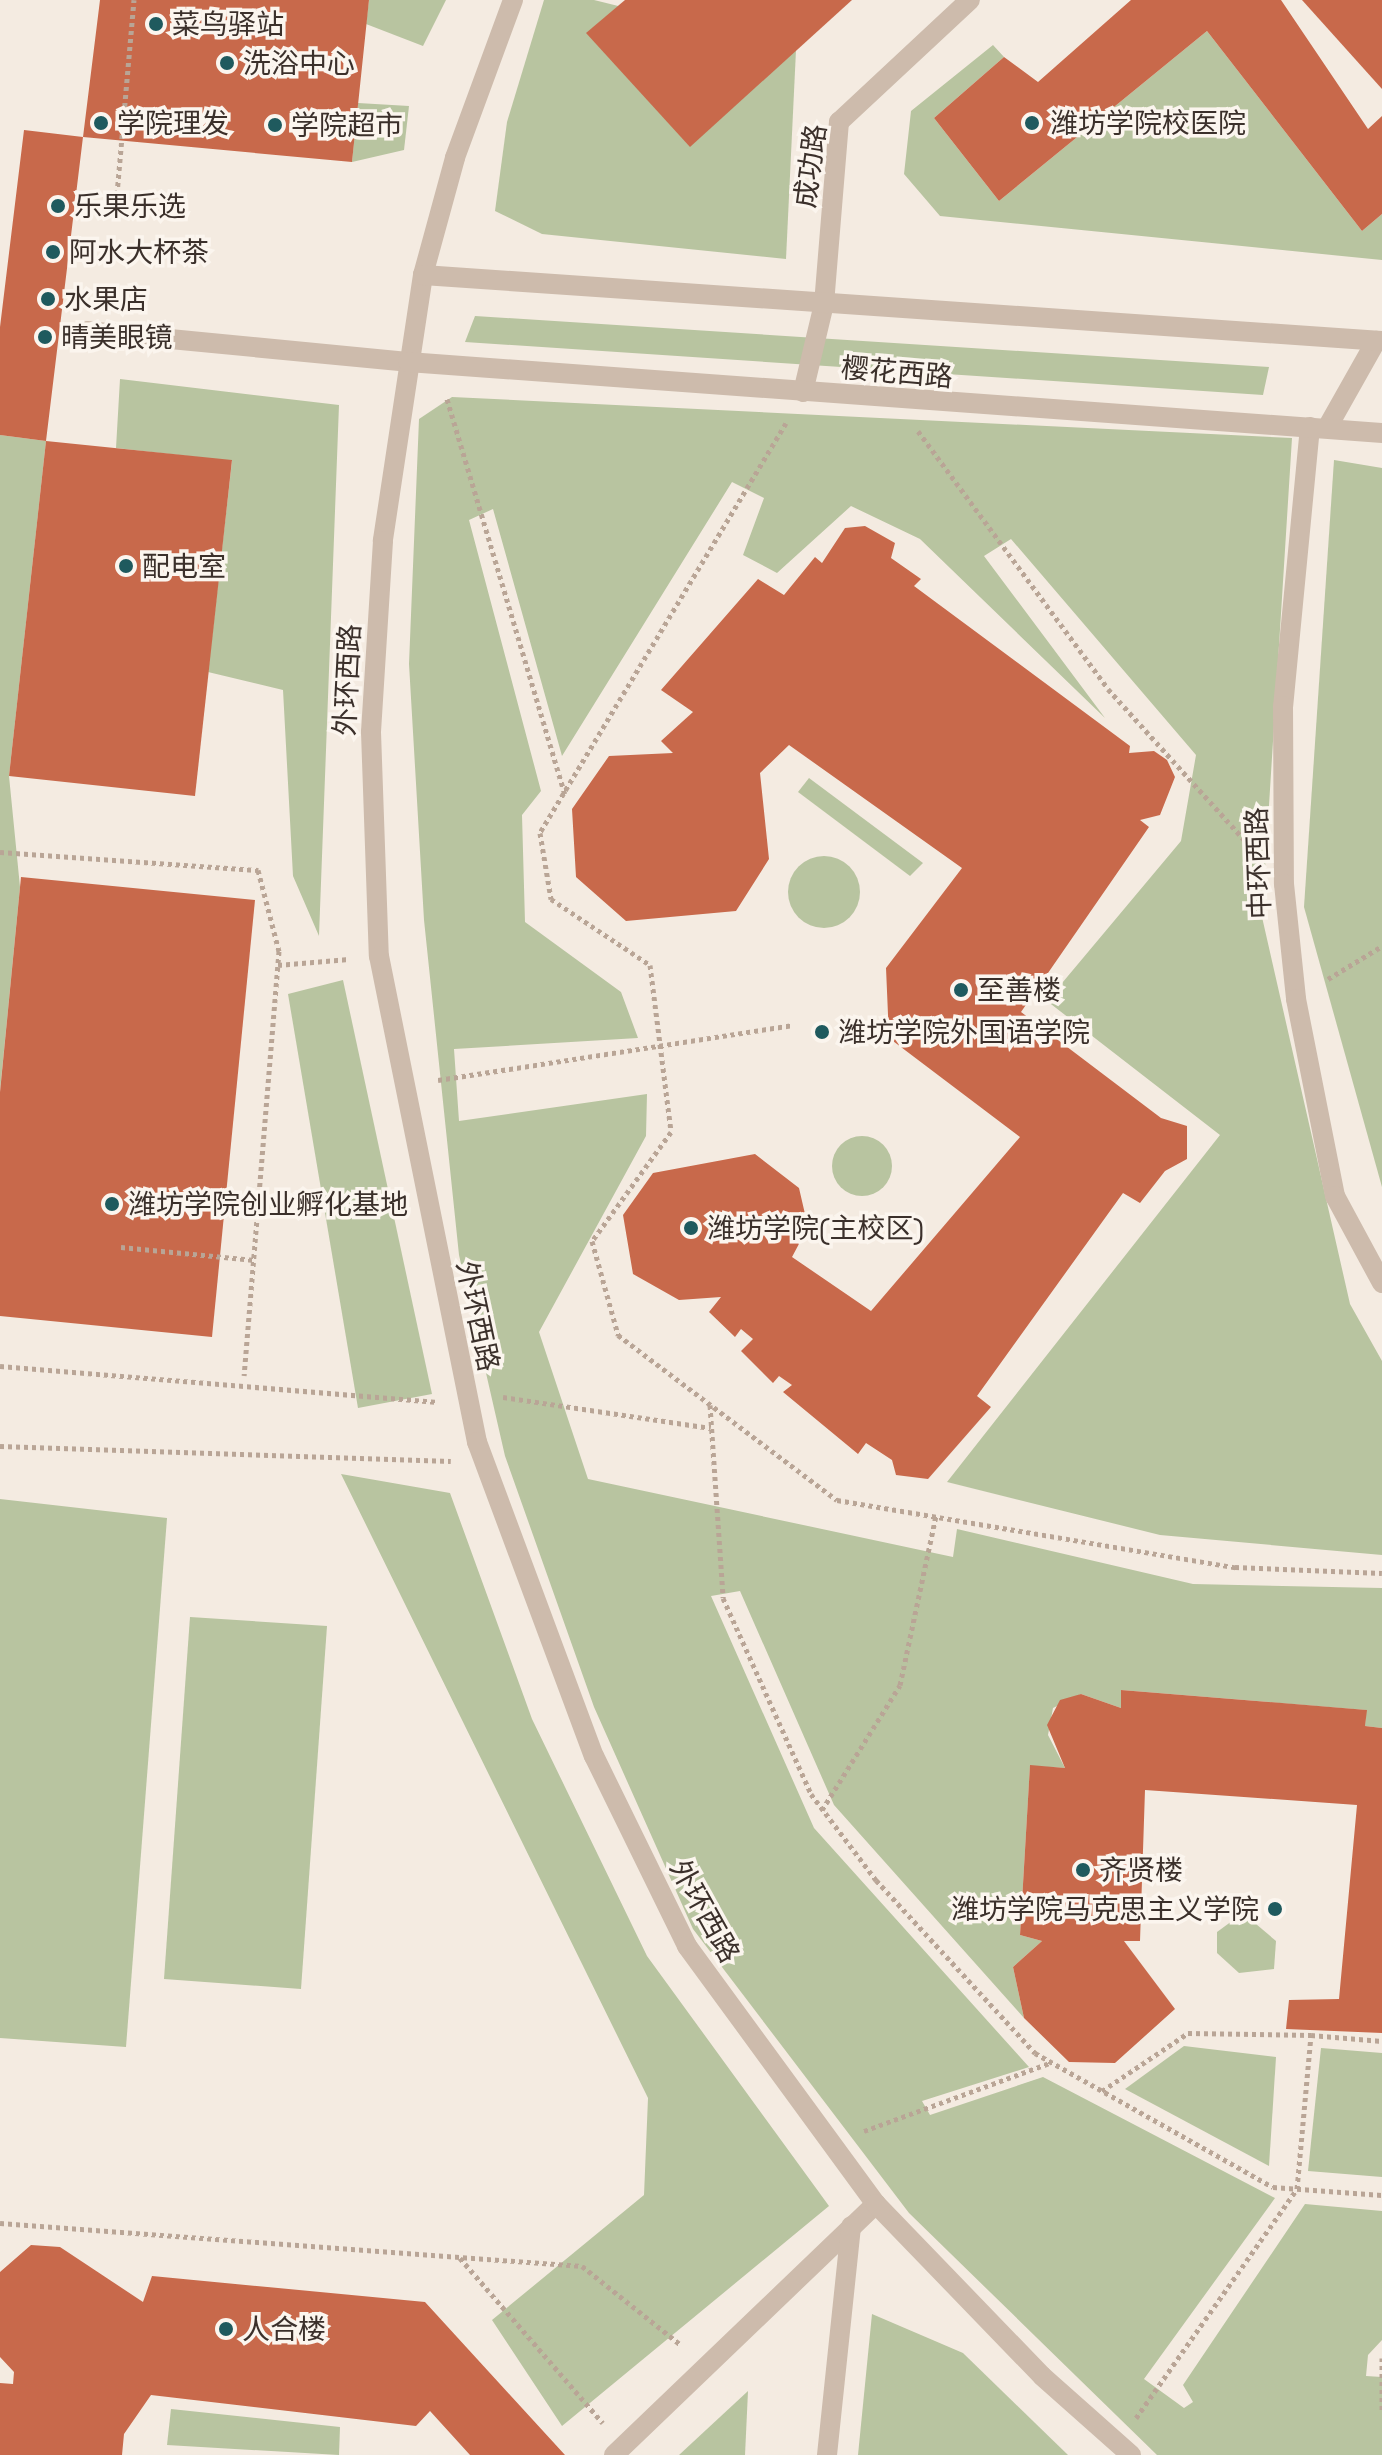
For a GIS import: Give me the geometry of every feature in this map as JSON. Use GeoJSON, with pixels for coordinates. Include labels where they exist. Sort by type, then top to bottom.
{"type":"FeatureCollection","features":[{"type":"Feature","properties":{"kind":"street","name":"外环西路"},"geometry":{"type":"LineString","coordinates":[[513,0],[455,158],[423,275],[383,541],[371,732],[379,956],[401,1086],[467,1398],[484,1462],[594,1756],[687,1946],[876,2204],[1125,2450]]}},
{"type":"Feature","properties":{"kind":"street","name":"成功路"},"geometry":{"type":"LineString","coordinates":[[803,392],[824,304],[839,122],[970,0]]}},
{"type":"Feature","properties":{"kind":"street"},"geometry":{"type":"LineString","coordinates":[[423,275],[1379,341]]}},
{"type":"Feature","properties":{"kind":"street","name":"樱花西路"},"geometry":{"type":"LineString","coordinates":[[87,331],[437,367],[1382,433]]}},
{"type":"Feature","properties":{"kind":"street","name":"中环西路"},"geometry":{"type":"LineString","coordinates":[[1379,341],[1318,427],[1283,706],[1284,884],[1296,999],[1335,1196],[1382,1283]]}},
{"type":"Feature","properties":{"kind":"street"},"geometry":{"type":"LineString","coordinates":[[618,2451],[876,2204]]}},
{"type":"Feature","properties":{"kind":"street"},"geometry":{"type":"LineString","coordinates":[[827,2455],[851,2226]]}},
{"type":"Feature","properties":{"kind":"path"},"geometry":{"type":"LineString","coordinates":[[117,194],[134,0]]}},
{"type":"Feature","properties":{"kind":"path"},"geometry":{"type":"LineString","coordinates":[[437,367],[565,794]]}},
{"type":"Feature","properties":{"kind":"path"},"geometry":{"type":"LineString","coordinates":[[803,392],[540,833],[551,899],[650,965],[671,1132],[592,1241],[618,1335],[837,1500],[1235,1567],[1382,1573]]}},
{"type":"Feature","properties":{"kind":"path"},"geometry":{"type":"LineString","coordinates":[[896,401],[1108,689],[1284,884]]}},
{"type":"Feature","properties":{"kind":"path"},"geometry":{"type":"LineString","coordinates":[[0,852],[258,870],[278,965],[244,1376]]}},
{"type":"Feature","properties":{"kind":"path"},"geometry":{"type":"LineString","coordinates":[[1296,999],[1382,946]]}},
{"type":"Feature","properties":{"kind":"path"},"geometry":{"type":"LineString","coordinates":[[278,965],[379,956]]}},
{"type":"Feature","properties":{"kind":"path"},"geometry":{"type":"LineString","coordinates":[[401,1086],[661,1048],[792,1025]]}},
{"type":"Feature","properties":{"kind":"path"},"geometry":{"type":"LineString","coordinates":[[121,1247],[254,1260]]}},
{"type":"Feature","properties":{"kind":"path"},"geometry":{"type":"LineString","coordinates":[[0,1366],[467,1398],[711,1428]]}},
{"type":"Feature","properties":{"kind":"path"},"geometry":{"type":"LineString","coordinates":[[710,1405],[723,1598],[822,1810],[876,1880],[1051,2063],[1273,2187],[1382,2195]]}},
{"type":"Feature","properties":{"kind":"path"},"geometry":{"type":"LineString","coordinates":[[0,1446],[484,1462]]}},
{"type":"Feature","properties":{"kind":"path"},"geometry":{"type":"LineString","coordinates":[[822,1810],[900,1685],[936,1515]]}},
{"type":"Feature","properties":{"kind":"path"},"geometry":{"type":"LineString","coordinates":[[1102,2091],[1188,2033],[1311,2035],[1382,2041]]}},
{"type":"Feature","properties":{"kind":"path"},"geometry":{"type":"LineString","coordinates":[[1125,2450],[1297,2189],[1311,2035]]}},
{"type":"Feature","properties":{"kind":"path"},"geometry":{"type":"LineString","coordinates":[[830,2144],[1051,2063]]}},
{"type":"Feature","properties":{"kind":"path"},"geometry":{"type":"LineString","coordinates":[[0,2223],[582,2266],[706,2366]]}},
{"type":"Feature","properties":{"kind":"path"},"geometry":{"type":"LineString","coordinates":[[459,2257],[618,2451]]}},
{"type":"Feature","properties":{"kind":"path"},"geometry":{"type":"LineString","coordinates":[[1382,2358],[1382,2412]]}},
{"type":"Feature","properties":{"kind":"green space"},"geometry":{"type":"Polygon","coordinates":[[[369,0],[446,0],[423,46],[366,24],[369,0]]]}},
{"type":"Feature","properties":{"kind":"green space"},"geometry":{"type":"Polygon","coordinates":[[[544,0],[594,0],[796,50],[786,259],[542,234],[495,211],[507,122],[544,0]]]}},
{"type":"Feature","properties":{"kind":"green space"},"geometry":{"type":"Polygon","coordinates":[[[1207,31],[1362,231],[1382,214],[1382,260],[940,216],[904,174],[911,111],[993,45],[1004,57],[934,118],[999,201],[1207,31]]]}},
{"type":"Feature","properties":{"kind":"green space"},"geometry":{"type":"Polygon","coordinates":[[[358,103],[409,106],[404,150],[352,162],[358,103]]]}},
{"type":"Feature","properties":{"kind":"green space"},"geometry":{"type":"Polygon","coordinates":[[[475,316],[1269,367],[1263,395],[465,342],[475,316]]]}},
{"type":"Feature","properties":{"kind":"green space"},"geometry":{"type":"Polygon","coordinates":[[[120,379],[339,405],[319,936],[293,876],[283,690],[208,672],[232,461],[116,448],[120,379]]]}},
{"type":"Feature","properties":{"kind":"green space"},"geometry":{"type":"Polygon","coordinates":[[[452,397],[1292,438],[1262,917],[1350,1304],[1382,1361],[1382,1555],[1160,1535],[947,1482],[1220,1135],[1047,1001],[1181,841],[1196,755],[1011,539],[984,556],[1105,718],[920,539],[851,506],[777,573],[743,555],[764,498],[732,482],[562,756],[493,509],[469,520],[541,791],[522,815],[525,922],[621,992],[638,1038],[454,1049],[459,1121],[647,1094],[646,1136],[539,1332],[588,1479],[953,1557],[957,1529],[1193,1584],[1382,1588],[1382,1728],[1365,1726],[1366,1710],[1121,1690],[1121,1708],[1081,1694],[1053,1708],[1048,1735],[1065,1768],[1030,1766],[1020,1935],[1042,1941],[1013,1967],[1024,2018],[834,1805],[740,1591],[711,1596],[814,1828],[1029,2067],[922,2101],[930,2115],[1043,2077],[1275,2198],[1144,2379],[1184,2408],[1193,2402],[1183,2385],[1305,2204],[1382,2211],[1382,2340],[1368,2355],[1366,2376],[1382,2377],[1382,2455],[1157,2455],[909,2213],[693,1929],[594,1707],[505,1456],[459,1255],[424,920],[409,664],[419,419],[452,397]]]}},
{"type":"Feature","properties":{"kind":"green space"},"geometry":{"type":"Polygon","coordinates":[[[0,435],[46,441],[9,776],[20,887],[0,1091],[0,435]]]}},
{"type":"Feature","properties":{"kind":"green space"},"geometry":{"type":"Polygon","coordinates":[[[1334,460],[1382,468],[1382,1187],[1304,907],[1334,460]]]}},
{"type":"Feature","properties":{"kind":"green space"},"geometry":{"type":"Polygon","coordinates":[[[809,778],[923,863],[910,876],[798,792],[809,778]]]}},
{"type":"Feature","properties":{"kind":"green space"},"geometry":{"type":"Polygon","coordinates":[[[824,856],[850,866],[860,892],[850,918],[824,928],[798,918],[788,892],[798,866],[824,856]]]}},
{"type":"Feature","properties":{"kind":"green space"},"geometry":{"type":"Polygon","coordinates":[[[343,980],[432,1394],[358,1408],[288,994],[343,980]]]}},
{"type":"Feature","properties":{"kind":"green space"},"geometry":{"type":"Polygon","coordinates":[[[862,1136],[874,1138],[883,1145],[890,1154],[890,1178],[883,1187],[874,1194],[862,1196],[850,1194],[841,1187],[834,1178],[832,1166],[834,1154],[841,1145],[850,1138],[862,1136]]]}},
{"type":"Feature","properties":{"kind":"green space"},"geometry":{"type":"Polygon","coordinates":[[[341,1474],[450,1493],[532,1719],[647,1956],[829,2206],[562,2426],[492,2320],[644,2195],[648,2098],[341,1474]]]}},
{"type":"Feature","properties":{"kind":"green space"},"geometry":{"type":"Polygon","coordinates":[[[0,1499],[167,1518],[126,2047],[0,2038],[0,1499]]]}},
{"type":"Feature","properties":{"kind":"green space"},"geometry":{"type":"Polygon","coordinates":[[[190,1617],[327,1626],[301,1989],[164,1979],[190,1617]]]}},
{"type":"Feature","properties":{"kind":"green space"},"geometry":{"type":"Polygon","coordinates":[[[1243,1913],[1276,1941],[1274,1969],[1239,1973],[1217,1953],[1217,1932],[1243,1913]]]}},
{"type":"Feature","properties":{"kind":"green space"},"geometry":{"type":"Polygon","coordinates":[[[1184,2046],[1276,2057],[1269,2166],[1125,2089],[1184,2046]]]}},
{"type":"Feature","properties":{"kind":"green space"},"geometry":{"type":"Polygon","coordinates":[[[1321,2048],[1382,2053],[1382,2177],[1308,2171],[1321,2048]]]}},
{"type":"Feature","properties":{"kind":"green space"},"geometry":{"type":"Polygon","coordinates":[[[872,2314],[963,2353],[1068,2455],[858,2455],[872,2314]]]}},
{"type":"Feature","properties":{"kind":"green space"},"geometry":{"type":"Polygon","coordinates":[[[748,2391],[745,2455],[679,2455],[748,2391]]]}},
{"type":"Feature","properties":{"kind":"green space"},"geometry":{"type":"Polygon","coordinates":[[[171,2409],[340,2427],[339,2455],[167,2445],[171,2409]]]}},
{"type":"Feature","properties":{"kind":"building","name":"洗浴中心"},"geometry":{"type":"Polygon","coordinates":[[[100,0],[369,0],[352,162],[83,137],[100,0]]]}},
{"type":"Feature","properties":{"kind":"building"},"geometry":{"type":"Polygon","coordinates":[[[625,0],[852,0],[690,147],[586,33],[625,0]]]}},
{"type":"Feature","properties":{"kind":"building"},"geometry":{"type":"Polygon","coordinates":[[[1131,0],[1281,0],[1368,129],[1382,116],[1382,214],[1362,231],[1207,31],[999,201],[934,118],[1004,57],[1038,82],[1131,0]]]}},
{"type":"Feature","properties":{"kind":"building"},"geometry":{"type":"Polygon","coordinates":[[[1302,0],[1382,0],[1382,89],[1302,0]]]}},
{"type":"Feature","properties":{"kind":"building"},"geometry":{"type":"Polygon","coordinates":[[[24,130],[83,137],[46,441],[0,435],[0,327],[24,130]]]}},
{"type":"Feature","properties":{"kind":"building","name":"配电室"},"geometry":{"type":"Polygon","coordinates":[[[46,441],[232,460],[195,796],[9,776],[46,441]]]}},
{"type":"Feature","properties":{"kind":"building","name":"至善楼"},"geometry":{"type":"Polygon","coordinates":[[[865,526],[895,543],[891,558],[921,579],[914,586],[1130,746],[1129,753],[1154,751],[1167,760],[1175,777],[1160,815],[1140,820],[1149,827],[1021,1012],[1161,1118],[1187,1126],[1187,1159],[1165,1171],[1140,1203],[1123,1193],[977,1396],[991,1407],[928,1479],[896,1475],[892,1460],[866,1443],[858,1454],[783,1392],[792,1385],[779,1376],[773,1383],[741,1351],[753,1339],[741,1329],[735,1337],[709,1312],[721,1297],[679,1300],[633,1274],[623,1215],[653,1173],[755,1154],[799,1188],[808,1227],[792,1257],[871,1311],[1020,1137],[889,1038],[886,968],[962,868],[789,745],[760,773],[769,859],[736,911],[626,921],[576,877],[572,809],[609,756],[673,753],[661,741],[693,712],[661,690],[758,579],[784,595],[815,557],[822,563],[845,528],[865,526]]]}},
{"type":"Feature","properties":{"kind":"building","name":"潍坊学院创业孵化基地"},"geometry":{"type":"Polygon","coordinates":[[[21,877],[255,900],[212,1337],[0,1316],[0,1092],[21,877]]]}},
{"type":"Feature","properties":{"kind":"building","name":"齐贤楼"},"geometry":{"type":"Polygon","coordinates":[[[1121,1690],[1367,1710],[1365,1726],[1382,1728],[1382,2033],[1286,2029],[1289,2000],[1339,1999],[1357,1805],[1145,1790],[1140,1941],[1124,1941],[1175,2009],[1115,2063],[1069,2062],[1024,2018],[1013,1967],[1042,1941],[1020,1935],[1030,1765],[1065,1768],[1047,1725],[1060,1700],[1081,1694],[1121,1708],[1121,1690]]]}},
{"type":"Feature","properties":{"kind":"building","name":"人合楼"},"geometry":{"type":"Polygon","coordinates":[[[31,2245],[60,2247],[143,2302],[152,2276],[425,2302],[565,2455],[470,2455],[430,2411],[416,2426],[151,2395],[124,2434],[122,2455],[0,2455],[0,2383],[13,2384],[14,2372],[0,2357],[0,2272],[31,2245]]]}},
{"type":"Feature","properties":{"kind":"place","name":"菜鸟驿站"},"geometry":{"type":"Point","coordinates":[156,24]}},
{"type":"Feature","properties":{"kind":"place","name":"洗浴中心"},"geometry":{"type":"Point","coordinates":[227,63]}},
{"type":"Feature","properties":{"kind":"place","name":"学院理发"},"geometry":{"type":"Point","coordinates":[101,123]}},
{"type":"Feature","properties":{"kind":"place","name":"潍坊学院校医院"},"geometry":{"type":"Point","coordinates":[1032,123]}},
{"type":"Feature","properties":{"kind":"place","name":"学院超市"},"geometry":{"type":"Point","coordinates":[275,125]}},
{"type":"Feature","properties":{"kind":"place","name":"乐果乐选"},"geometry":{"type":"Point","coordinates":[58,206]}},
{"type":"Feature","properties":{"kind":"place","name":"阿水大杯茶"},"geometry":{"type":"Point","coordinates":[53,252]}},
{"type":"Feature","properties":{"kind":"place","name":"水果店"},"geometry":{"type":"Point","coordinates":[48,299]}},
{"type":"Feature","properties":{"kind":"place","name":"晴美眼镜"},"geometry":{"type":"Point","coordinates":[45,337]}},
{"type":"Feature","properties":{"kind":"place","name":"配电室"},"geometry":{"type":"Point","coordinates":[126,566]}},
{"type":"Feature","properties":{"kind":"place","name":"至善楼"},"geometry":{"type":"Point","coordinates":[961,990]}},
{"type":"Feature","properties":{"kind":"place","name":"潍坊学院外国语学院"},"geometry":{"type":"Point","coordinates":[822,1032]}},
{"type":"Feature","properties":{"kind":"place","name":"潍坊学院创业孵化基地"},"geometry":{"type":"Point","coordinates":[112,1204]}},
{"type":"Feature","properties":{"kind":"place","name":"潍坊学院(主校区)"},"geometry":{"type":"Point","coordinates":[691,1228]}},
{"type":"Feature","properties":{"kind":"place","name":"齐贤楼"},"geometry":{"type":"Point","coordinates":[1083,1870]}},
{"type":"Feature","properties":{"kind":"place","name":"潍坊学院马克思主义学院"},"geometry":{"type":"Point","coordinates":[1275,1909]}},
{"type":"Feature","properties":{"kind":"place","name":"人合楼"},"geometry":{"type":"Point","coordinates":[226,2329]}}]}
